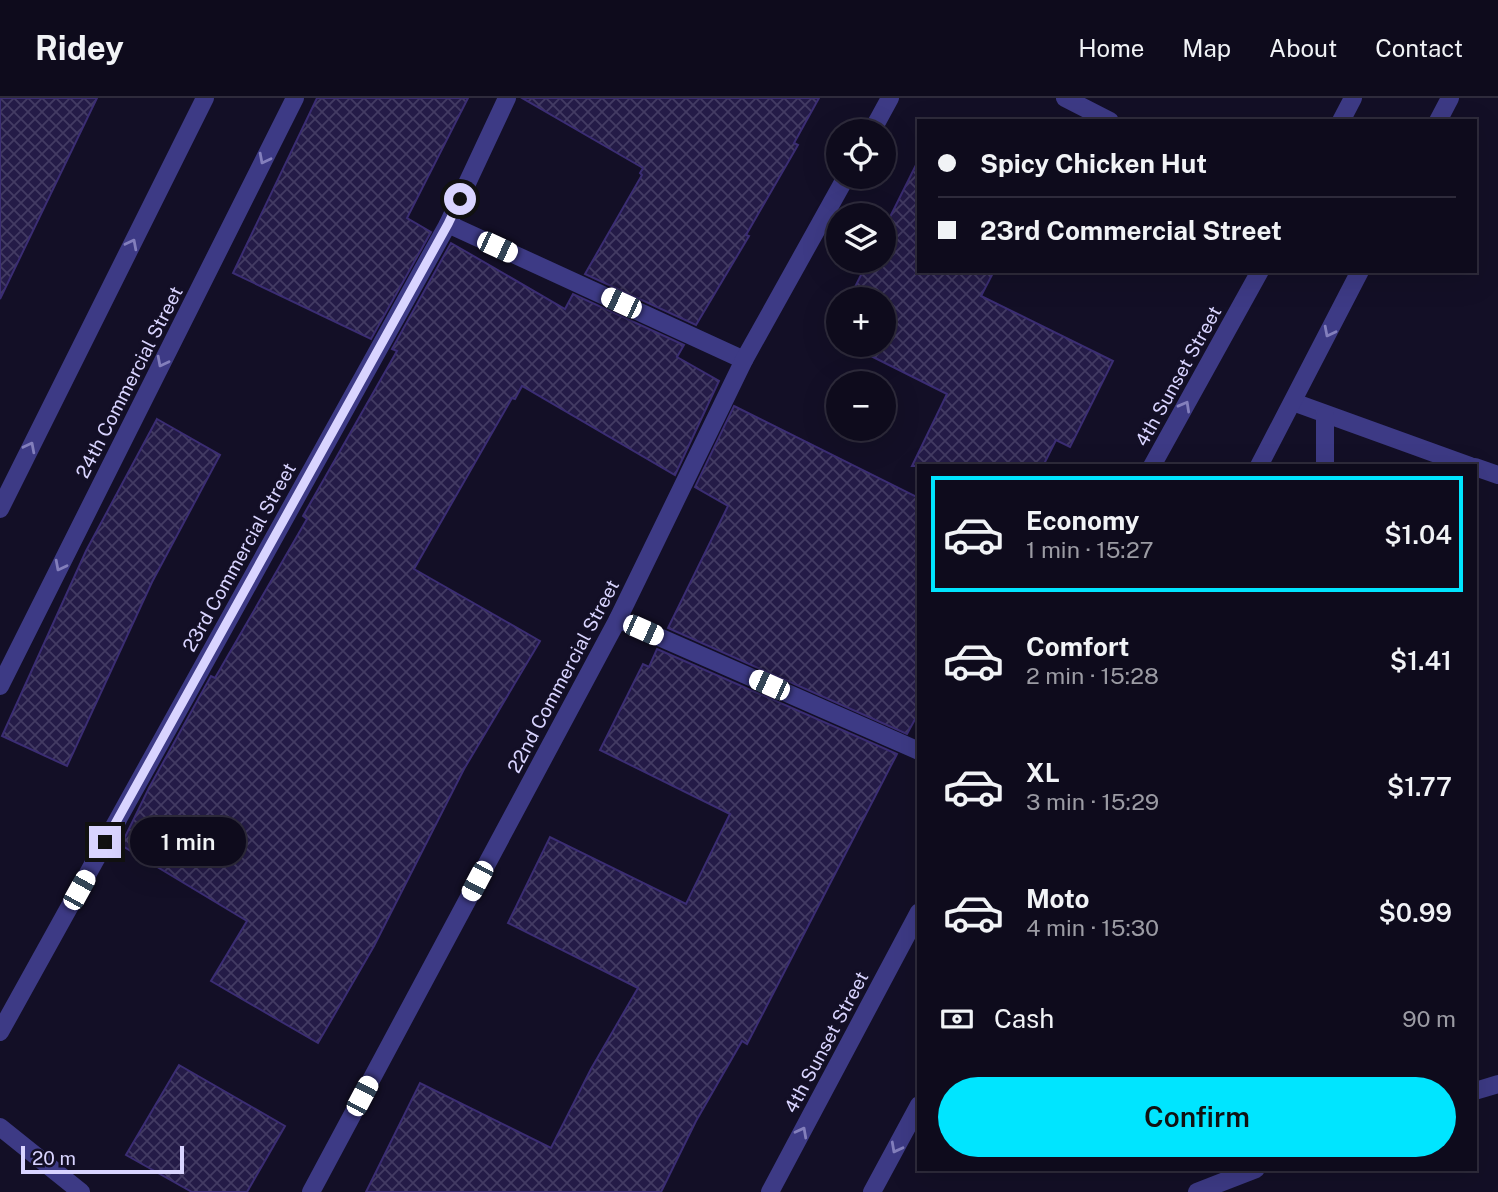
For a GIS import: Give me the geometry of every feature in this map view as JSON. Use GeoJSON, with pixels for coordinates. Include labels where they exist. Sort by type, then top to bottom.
{"type":"FeatureCollection","features":[{"type":"Feature","properties":{"kind":"street"},"geometry":{"type":"LineString","coordinates":[[0,509],[205,98]]}},
{"type":"Feature","properties":{"kind":"street","name":"24th Commercial Street"},"geometry":{"type":"LineString","coordinates":[[0,686],[295,98]]}},
{"type":"Feature","properties":{"kind":"street","name":"23rd Commercial Street"},"geometry":{"type":"LineString","coordinates":[[0,1032],[448,224],[507,98]]}},
{"type":"Feature","properties":{"kind":"street"},"geometry":{"type":"LineString","coordinates":[[879,119],[890,98]]}},
{"type":"Feature","properties":{"kind":"street"},"geometry":{"type":"LineString","coordinates":[[1065,98],[1106,119]]}},
{"type":"Feature","properties":{"kind":"street"},"geometry":{"type":"LineString","coordinates":[[1342,119],[1353,98]]}},
{"type":"Feature","properties":{"kind":"street"},"geometry":{"type":"LineString","coordinates":[[1439,119],[1450,98]]}},
{"type":"Feature","properties":{"kind":"street","name":"22nd Commercial Street"},"geometry":{"type":"LineString","coordinates":[[311,1192],[618,619],[744,360],[839,189]]}},
{"type":"Feature","properties":{"kind":"street"},"geometry":{"type":"LineString","coordinates":[[448,224],[744,360]]}},
{"type":"Feature","properties":{"kind":"street","name":"4th Sunset Street"},"geometry":{"type":"LineString","coordinates":[[1153,464],[1259,273]]}},
{"type":"Feature","properties":{"kind":"street"},"geometry":{"type":"LineString","coordinates":[[1260,464],[1359,273]]}},
{"type":"Feature","properties":{"kind":"street"},"geometry":{"type":"LineString","coordinates":[[1293,402],[1464,464]]}},
{"type":"Feature","properties":{"kind":"street"},"geometry":{"type":"LineString","coordinates":[[1325,415],[1325,464]]}},
{"type":"Feature","properties":{"kind":"street"},"geometry":{"type":"LineString","coordinates":[[1477,468],[1498,475]]}},
{"type":"Feature","properties":{"kind":"street"},"geometry":{"type":"LineString","coordinates":[[618,619],[917,750]]}},
{"type":"Feature","properties":{"kind":"street","name":"4th Sunset Street"},"geometry":{"type":"LineString","coordinates":[[769,1192],[917,916]]}},
{"type":"Feature","properties":{"kind":"street"},"geometry":{"type":"LineString","coordinates":[[1477,1090],[1498,1084]]}},
{"type":"Feature","properties":{"kind":"street"},"geometry":{"type":"LineString","coordinates":[[872,1192],[917,1109]]}},
{"type":"Feature","properties":{"kind":"street"},"geometry":{"type":"LineString","coordinates":[[0,1127],[81,1192]]}},
{"type":"Feature","properties":{"kind":"street"},"geometry":{"type":"LineString","coordinates":[[1197,1192],[1251,1171]]}},
{"type":"Feature","properties":{"kind":"building"},"geometry":{"type":"Polygon","coordinates":[[[0,98],[97,98],[0,299],[0,98]]]}},
{"type":"Feature","properties":{"kind":"building"},"geometry":{"type":"Polygon","coordinates":[[[317,98],[468,98],[407,218],[431,232],[371,339],[233,273],[317,98]]]}},
{"type":"Feature","properties":{"kind":"building"},"geometry":{"type":"Polygon","coordinates":[[[522,98],[819,98],[794,143],[798,145],[746,235],[749,236],[696,325],[585,274],[642,175],[640,173],[643,168],[522,98]]]}},
{"type":"Feature","properties":{"kind":"building"},"geometry":{"type":"Polygon","coordinates":[[[917,163],[917,273],[993,273],[981,296],[1113,361],[1070,447],[1056,440],[1044,464],[912,466],[947,394],[873,357],[896,357],[896,287],[855,287],[862,273],[896,273],[896,205],[917,163]]]}},
{"type":"Feature","properties":{"kind":"building"},"geometry":{"type":"Polygon","coordinates":[[[451,243],[565,309],[573,294],[684,345],[677,357],[719,381],[675,475],[522,386],[515,399],[512,398],[414,569],[540,641],[464,769],[374,946],[318,1043],[211,981],[247,921],[121,845],[211,676],[215,678],[307,519],[303,516],[397,351],[392,349],[451,243]]]}},
{"type":"Feature","properties":{"kind":"building"},"geometry":{"type":"Polygon","coordinates":[[[734,406],[917,497],[917,716],[907,734],[668,628],[728,506],[695,487],[734,406]]]}},
{"type":"Feature","properties":{"kind":"building"},"geometry":{"type":"Polygon","coordinates":[[[157,419],[220,455],[152,582],[67,766],[2,736],[86,551],[157,419]]]}},
{"type":"Feature","properties":{"kind":"building"},"geometry":{"type":"Polygon","coordinates":[[[657,649],[897,754],[747,1044],[742,1041],[696,1121],[661,1192],[366,1192],[420,1083],[551,1148],[591,1069],[638,988],[508,923],[550,837],[686,904],[730,814],[600,750],[643,664],[649,667],[657,649]]]}},
{"type":"Feature","properties":{"kind":"building"},"geometry":{"type":"Polygon","coordinates":[[[179,1065],[285,1126],[247,1192],[192,1192],[126,1155],[179,1065]]]}},
{"type":"Feature","properties":{"kind":"route"},"geometry":{"type":"LineString","coordinates":[[105,842],[460,199]]}}]}
